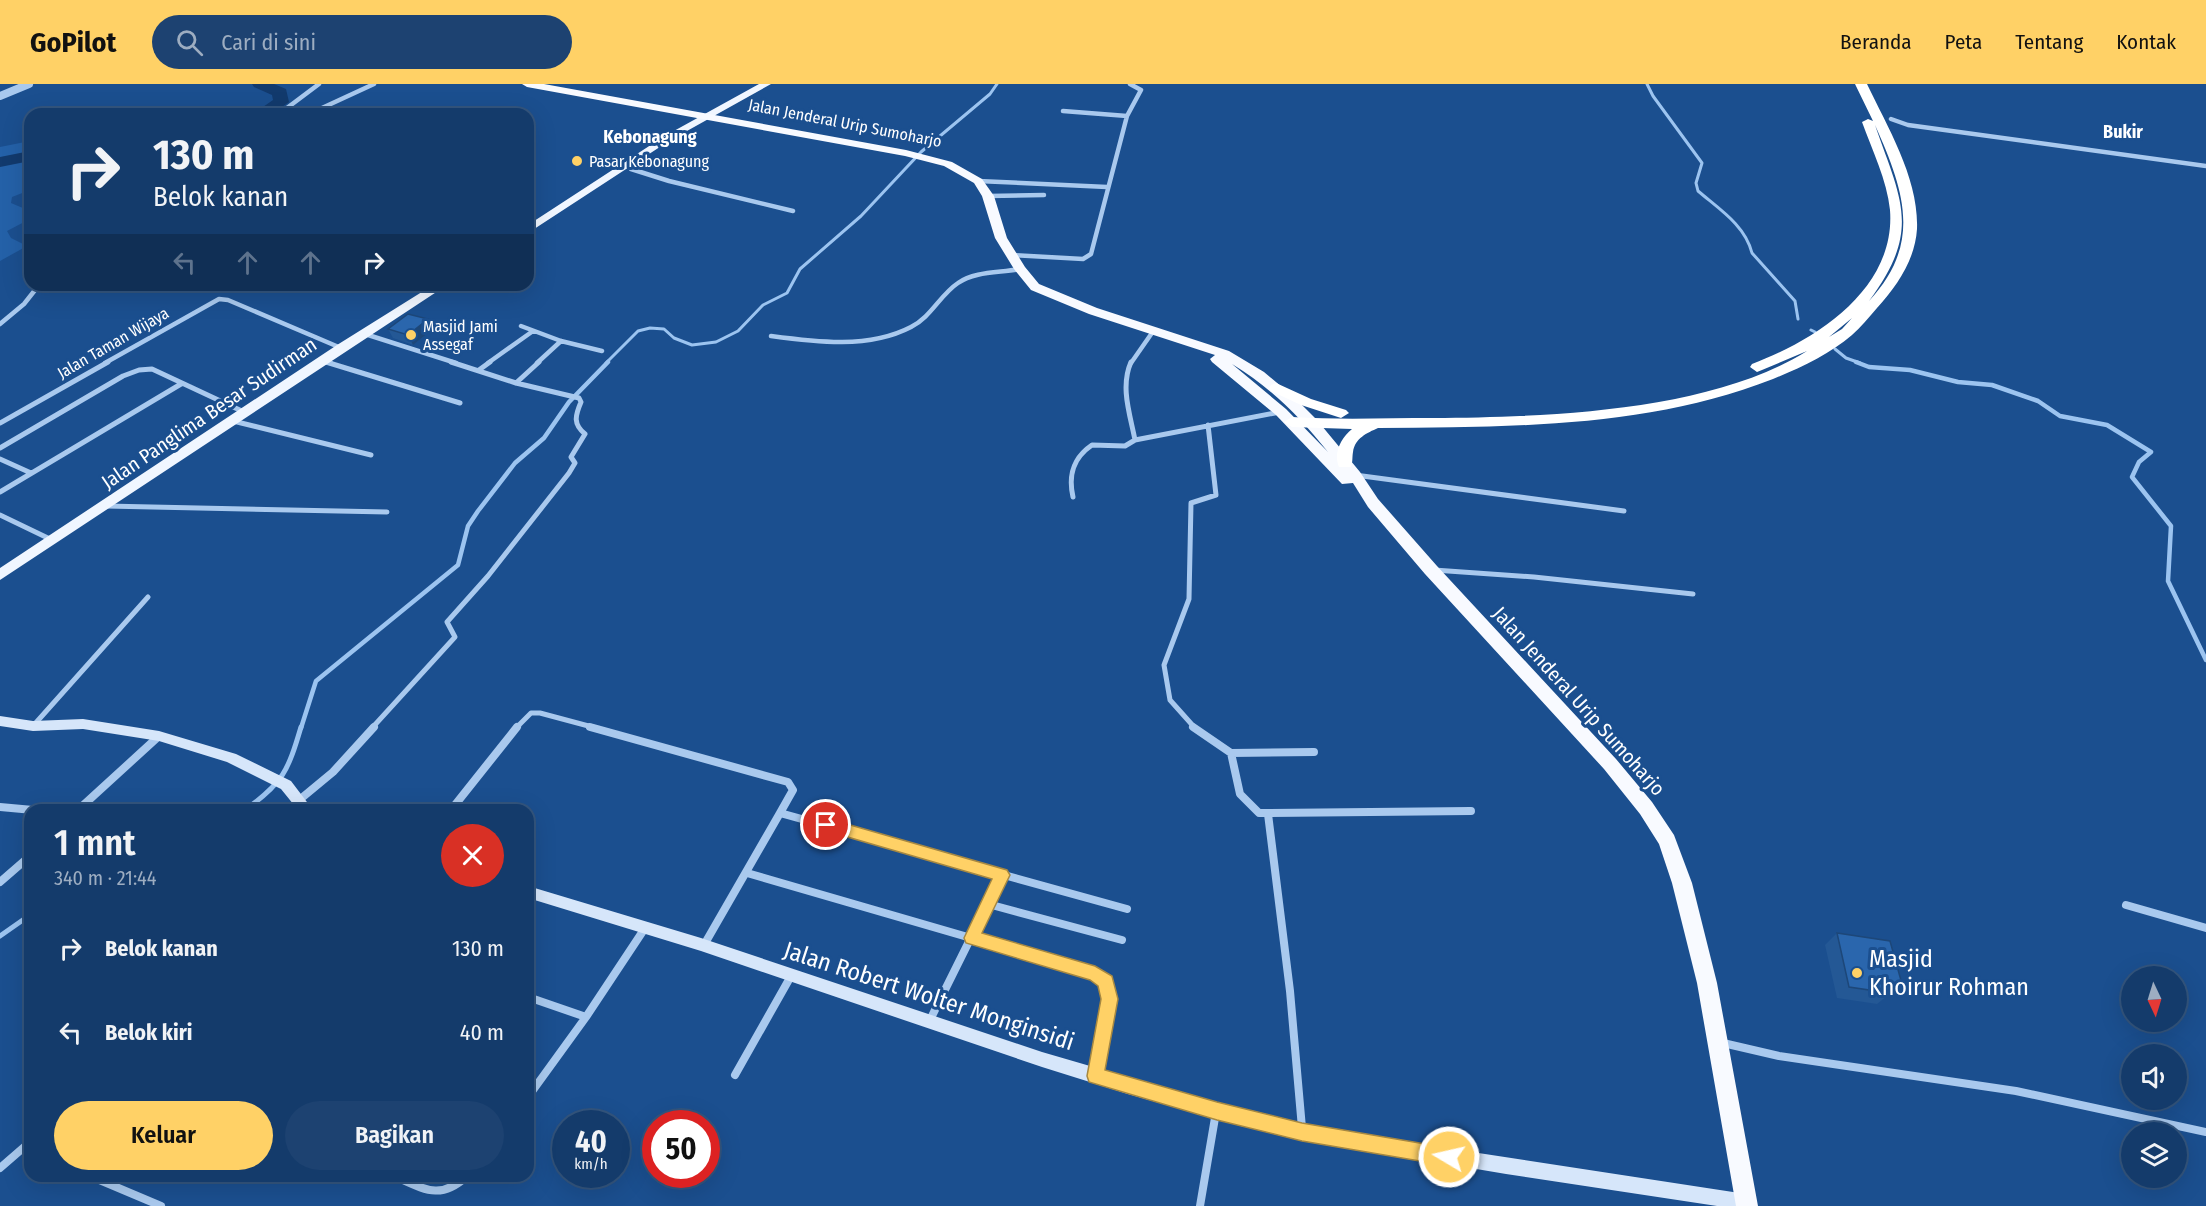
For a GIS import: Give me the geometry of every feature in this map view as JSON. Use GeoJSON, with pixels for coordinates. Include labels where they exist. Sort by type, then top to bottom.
{"type":"FeatureCollection","features":[{"type":"Feature","properties":{"kind":"highway","name":"Jalan Jenderal Urip Sumoharjo"},"geometry":{"type":"LineString","coordinates":[[527,84],[821,140],[906,153],[948,164],[978,181],[988,196],[1001,238],[1020,269],[1035,287],[1201,345],[1244,364],[1276,388],[1328,462],[1373,503],[1431,570],[1610,764],[1646,808],[1666,841],[1682,883],[1707,983],[1746,1204]]}},
{"type":"Feature","properties":{"kind":"highway"},"geometry":{"type":"LineString","coordinates":[[1296,417],[1341,413],[1551,409],[1652,398],[1725,379],[1771,362],[1820,337],[1860,301],[1876,279],[1890,256],[1897,225],[1896,209],[1866,116],[1850,84]]}},
{"type":"Feature","properties":{"kind":"highway"},"geometry":{"type":"LineString","coordinates":[[1296,417],[1378,423],[1514,422],[1589,417],[1652,408],[1721,390],[1790,368],[1834,341],[1862,320],[1898,271],[1908,246],[1910,220],[1901,179],[1887,138],[1861,84]]}},
{"type":"Feature","properties":{"kind":"highway","name":"Jalan Jenderal Urip Sumoharjo"},"geometry":{"type":"LineString","coordinates":[[1201,345],[1296,417],[1350,469],[1373,503]]}},
{"type":"Feature","properties":{"kind":"highway"},"geometry":{"type":"LineString","coordinates":[[1276,388],[1321,408],[1341,413]]}},
{"type":"Feature","properties":{"kind":"highway"},"geometry":{"type":"LineString","coordinates":[[1350,469],[1346,443],[1364,428],[1378,423]]}},
{"type":"Feature","properties":{"kind":"main road"},"geometry":{"type":"LineString","coordinates":[[603,181],[631,169],[766,84]]}},
{"type":"Feature","properties":{"kind":"main road"},"geometry":{"type":"LineString","coordinates":[[534,226],[603,181],[771,84]]}},
{"type":"Feature","properties":{"kind":"main road","name":"Jalan Panglima Besar Sudirman"},"geometry":{"type":"LineString","coordinates":[[3,570],[106,506],[341,348],[432,291]]}},
{"type":"Feature","properties":{"kind":"main road"},"geometry":{"type":"LineString","coordinates":[[0,721],[33,726],[83,724],[159,736],[231,758],[286,785],[300,804]]}},
{"type":"Feature","properties":{"kind":"main road","name":"Jalan Robert Wolter Monginsidi"},"geometry":{"type":"LineString","coordinates":[[534,894],[704,945],[790,976],[930,1020],[1095,1076],[1217,1111],[1302,1132],[1746,1204]]}},
{"type":"Feature","properties":{"kind":"street"},"geometry":{"type":"LineString","coordinates":[[0,96],[29,84]]}},
{"type":"Feature","properties":{"kind":"street"},"geometry":{"type":"LineString","coordinates":[[287,108],[318,84]]}},
{"type":"Feature","properties":{"kind":"street"},"geometry":{"type":"LineString","coordinates":[[320,108],[352,96],[374,84]]}},
{"type":"Feature","properties":{"kind":"street"},"geometry":{"type":"LineString","coordinates":[[1130,84],[1141,90]]}},
{"type":"Feature","properties":{"kind":"street"},"geometry":{"type":"LineString","coordinates":[[1011,255],[1074,259],[1089,257],[1127,116],[1145,84]]}},
{"type":"Feature","properties":{"kind":"street"},"geometry":{"type":"LineString","coordinates":[[1064,111],[1127,116]]}},
{"type":"Feature","properties":{"kind":"street"},"geometry":{"type":"LineString","coordinates":[[1891,119],[1908,125],[2206,166]]}},
{"type":"Feature","properties":{"kind":"street"},"geometry":{"type":"LineString","coordinates":[[631,169],[669,181],[793,211]]}},
{"type":"Feature","properties":{"kind":"street"},"geometry":{"type":"LineString","coordinates":[[978,181],[1107,187]]}},
{"type":"Feature","properties":{"kind":"street"},"geometry":{"type":"LineString","coordinates":[[988,196],[1044,195]]}},
{"type":"Feature","properties":{"kind":"street"},"geometry":{"type":"LineString","coordinates":[[771,336],[823,341],[865,339],[899,333],[932,313],[957,284],[969,278],[1020,269]]}},
{"type":"Feature","properties":{"kind":"street"},"geometry":{"type":"LineString","coordinates":[[0,324],[15,313],[34,291]]}},
{"type":"Feature","properties":{"kind":"street","name":"Jalan Taman Wijaya"},"geometry":{"type":"LineString","coordinates":[[0,423],[219,299],[228,300],[341,348]]}},
{"type":"Feature","properties":{"kind":"street"},"geometry":{"type":"LineString","coordinates":[[521,326],[561,341],[602,351]]}},
{"type":"Feature","properties":{"kind":"street"},"geometry":{"type":"LineString","coordinates":[[1135,440],[1124,389],[1125,377],[1134,354],[1154,330]]}},
{"type":"Feature","properties":{"kind":"street"},"geometry":{"type":"LineString","coordinates":[[479,370],[533,331]]}},
{"type":"Feature","properties":{"kind":"street"},"geometry":{"type":"LineString","coordinates":[[304,804],[455,637],[447,622],[488,576],[574,466],[571,457],[573,450],[585,434],[574,425],[573,421],[581,402],[579,398],[516,383],[365,333]]}},
{"type":"Feature","properties":{"kind":"street"},"geometry":{"type":"LineString","coordinates":[[516,383],[561,341]]}},
{"type":"Feature","properties":{"kind":"street"},"geometry":{"type":"LineString","coordinates":[[322,361],[460,403]]}},
{"type":"Feature","properties":{"kind":"street"},"geometry":{"type":"LineString","coordinates":[[0,448],[132,370],[152,369],[245,412]]}},
{"type":"Feature","properties":{"kind":"street"},"geometry":{"type":"LineString","coordinates":[[0,492],[181,384]]}},
{"type":"Feature","properties":{"kind":"street"},"geometry":{"type":"LineString","coordinates":[[1073,497],[1070,486],[1072,465],[1085,449],[1096,444],[1125,446],[1135,440],[1208,425],[1296,417]]}},
{"type":"Feature","properties":{"kind":"street"},"geometry":{"type":"LineString","coordinates":[[232,420],[371,456]]}},
{"type":"Feature","properties":{"kind":"street"},"geometry":{"type":"LineString","coordinates":[[1208,425],[1216,495],[1191,503],[1189,599],[1164,665],[1170,700],[1195,729],[1232,753],[1314,752]]}},
{"type":"Feature","properties":{"kind":"street"},"geometry":{"type":"LineString","coordinates":[[0,459],[31,473]]}},
{"type":"Feature","properties":{"kind":"street"},"geometry":{"type":"LineString","coordinates":[[1350,469],[1467,493],[1508,495],[1624,511]]}},
{"type":"Feature","properties":{"kind":"street"},"geometry":{"type":"LineString","coordinates":[[106,506],[387,512]]}},
{"type":"Feature","properties":{"kind":"street"},"geometry":{"type":"LineString","coordinates":[[0,515],[52,541]]}},
{"type":"Feature","properties":{"kind":"street"},"geometry":{"type":"LineString","coordinates":[[1431,570],[1534,577],[1693,594]]}},
{"type":"Feature","properties":{"kind":"street"},"geometry":{"type":"LineString","coordinates":[[33,726],[148,597]]}},
{"type":"Feature","properties":{"kind":"street"},"geometry":{"type":"LineString","coordinates":[[456,804],[524,718],[535,713],[788,782],[793,790],[704,945]]}},
{"type":"Feature","properties":{"kind":"street"},"geometry":{"type":"LineString","coordinates":[[85,804],[159,736]]}},
{"type":"Feature","properties":{"kind":"street"},"geometry":{"type":"LineString","coordinates":[[1232,753],[1239,796],[1252,809],[1268,814],[1471,812]]}},
{"type":"Feature","properties":{"kind":"street"},"geometry":{"type":"LineString","coordinates":[[0,807],[24,809]]}},
{"type":"Feature","properties":{"kind":"street"},"geometry":{"type":"LineString","coordinates":[[780,813],[849,830],[1127,909]]}},
{"type":"Feature","properties":{"kind":"street"},"geometry":{"type":"LineString","coordinates":[[1268,814],[1290,991],[1302,1132]]}},
{"type":"Feature","properties":{"kind":"street"},"geometry":{"type":"LineString","coordinates":[[0,882],[24,861]]}},
{"type":"Feature","properties":{"kind":"street"},"geometry":{"type":"LineString","coordinates":[[747,873],[1095,974],[1106,982],[1110,999],[1095,1076]]}},
{"type":"Feature","properties":{"kind":"street"},"geometry":{"type":"LineString","coordinates":[[930,1020],[1002,875]]}},
{"type":"Feature","properties":{"kind":"street"},"geometry":{"type":"LineString","coordinates":[[988,904],[1122,940]]}},
{"type":"Feature","properties":{"kind":"street"},"geometry":{"type":"LineString","coordinates":[[2126,905],[2206,928]]}},
{"type":"Feature","properties":{"kind":"street"},"geometry":{"type":"LineString","coordinates":[[534,1089],[586,1017],[645,928]]}},
{"type":"Feature","properties":{"kind":"street"},"geometry":{"type":"LineString","coordinates":[[735,1075],[790,976]]}},
{"type":"Feature","properties":{"kind":"street"},"geometry":{"type":"LineString","coordinates":[[534,999],[586,1017]]}},
{"type":"Feature","properties":{"kind":"street"},"geometry":{"type":"LineString","coordinates":[[1716,1041],[1779,1056],[2016,1090],[2206,1132]]}},
{"type":"Feature","properties":{"kind":"street"},"geometry":{"type":"LineString","coordinates":[[1200,1206],[1217,1111]]}},
{"type":"Feature","properties":{"kind":"street"},"geometry":{"type":"LineString","coordinates":[[0,1168],[24,1147]]}},
{"type":"Feature","properties":{"kind":"street"},"geometry":{"type":"LineString","coordinates":[[104,1182],[161,1206]]}},
{"type":"Feature","properties":{"kind":"street"},"geometry":{"type":"LineString","coordinates":[[409,1182],[433,1192],[442,1193],[462,1182]]}},
{"type":"Feature","properties":{"kind":"shaded area"},"geometry":{"type":"Polygon","coordinates":[[[24,142],[24,192],[12,197],[11,203],[24,208],[24,222],[7,231],[11,238],[24,244],[24,248],[0,261],[0,147],[24,142]]]}},
{"type":"Feature","properties":{"kind":"building"},"geometry":{"type":"Polygon","coordinates":[[[408,314],[428,319],[408,335],[388,329],[408,314]]]}},
{"type":"Feature","properties":{"kind":"building"},"geometry":{"type":"Polygon","coordinates":[[[1837,933],[1890,941],[1902,984],[1887,982],[1890,993],[1849,987],[1837,933]]]}},
{"type":"Feature","properties":{"kind":"waterway"},"geometry":{"type":"LineString","coordinates":[[260,84],[280,92],[281,102],[271,108]]}},
{"type":"Feature","properties":{"kind":"waterway"},"geometry":{"type":"LineString","coordinates":[[606,363],[638,331],[650,328],[664,329],[674,338],[692,345],[716,342],[738,331],[763,305],[787,293],[800,269],[861,216],[921,152],[990,94],[997,84]]}},
{"type":"Feature","properties":{"kind":"waterway"},"geometry":{"type":"LineString","coordinates":[[1647,84],[1653,96],[1702,163],[1696,183],[1698,191],[1744,234],[1752,253],[1795,301],[1798,319]]}},
{"type":"Feature","properties":{"kind":"waterway"},"geometry":{"type":"LineString","coordinates":[[0,162],[24,157]]}},
{"type":"Feature","properties":{"kind":"waterway"},"geometry":{"type":"LineString","coordinates":[[1811,330],[1815,332]]}},
{"type":"Feature","properties":{"kind":"waterway"},"geometry":{"type":"LineString","coordinates":[[1835,349],[1846,358],[1860,363]]}},
{"type":"Feature","properties":{"kind":"waterway"},"geometry":{"type":"LineString","coordinates":[[301,728],[316,681],[458,565],[468,526],[478,511],[515,463],[544,438],[569,402],[608,362]]}},
{"type":"Feature","properties":{"kind":"waterway"},"geometry":{"type":"LineString","coordinates":[[1856,362],[1869,367],[1910,370],[1958,382],[1992,385],[2038,401],[2060,416],[2107,425],[2151,452],[2139,462],[2132,477],[2171,526],[2168,581],[2206,660]]}},
{"type":"Feature","properties":{"kind":"waterway"},"geometry":{"type":"LineString","coordinates":[[253,804],[268,792],[282,775],[292,755],[301,727]]}},
{"type":"Feature","properties":{"kind":"waterway"},"geometry":{"type":"LineString","coordinates":[[0,936],[24,919]]}},
{"type":"Feature","properties":{"kind":"place","name":"Pasar Kebonagung"},"geometry":{"type":"Point","coordinates":[577,161]}},
{"type":"Feature","properties":{"kind":"place","name":"Masjid Jami Assegaf"},"geometry":{"type":"Point","coordinates":[411,335]}},
{"type":"Feature","properties":{"kind":"place","name":"Masjid Khoirur Rohman"},"geometry":{"type":"Point","coordinates":[1857,973]}},
{"type":"Feature","properties":{"kind":"district","name":"Bukir"},"geometry":{"type":"Point","coordinates":[2123,132]}},
{"type":"Feature","properties":{"kind":"district","name":"Kebonagung"},"geometry":{"type":"Point","coordinates":[650,137]}},
{"type":"Feature","properties":{"kind":"route"},"geometry":{"type":"LineString","coordinates":[[826,825],[1002,875],[972,938],[1095,974],[1106,982],[1110,999],[1095,1076],[1217,1111],[1302,1132],[1449,1157]]}}]}
